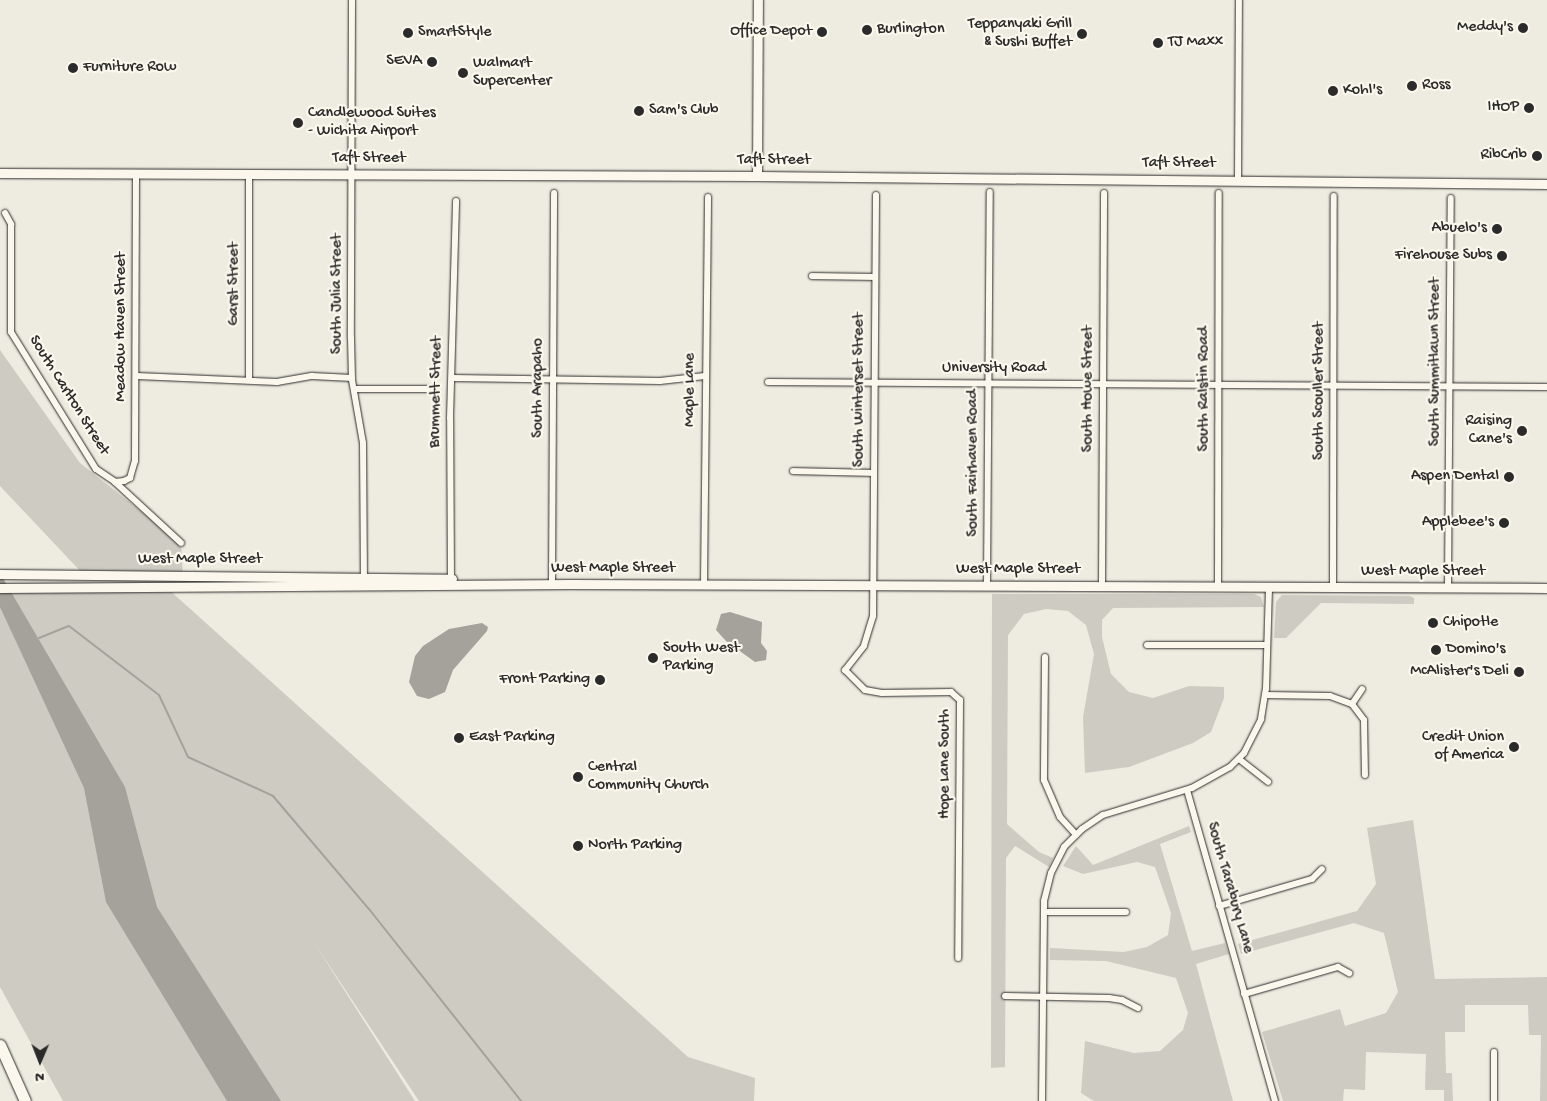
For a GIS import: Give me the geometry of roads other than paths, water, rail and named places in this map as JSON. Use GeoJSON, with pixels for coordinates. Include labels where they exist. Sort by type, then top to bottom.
{"type":"FeatureCollection","features":[{"type":"Feature","properties":{"kind":"highway"},"geometry":{"type":"LineString","coordinates":[[0,1045],[25,1101]]}},
{"type":"Feature","properties":{"kind":"main road"},"geometry":{"type":"LineString","coordinates":[[757,176],[758,0]]}},
{"type":"Feature","properties":{"kind":"main road","name":"Taft Street"},"geometry":{"type":"LineString","coordinates":[[0,173],[757,176],[1547,184]]}},
{"type":"Feature","properties":{"kind":"main road","name":"West Maple Street"},"geometry":{"type":"LineString","coordinates":[[0,574],[364,576],[489,584],[987,584],[1547,588]]}},
{"type":"Feature","properties":{"kind":"main road","name":"West Maple Street"},"geometry":{"type":"LineString","coordinates":[[0,588],[364,586],[450,581]]}},
{"type":"Feature","properties":{"kind":"street","name":"South Julia Street"},"geometry":{"type":"LineString","coordinates":[[352,0],[352,378],[363,443],[364,586]]}},
{"type":"Feature","properties":{"kind":"street"},"geometry":{"type":"LineString","coordinates":[[1238,180],[1239,0]]}},
{"type":"Feature","properties":{"kind":"street","name":"Garst Street"},"geometry":{"type":"LineString","coordinates":[[249,173],[249,380]]}},
{"type":"Feature","properties":{"kind":"street","name":"Meadow Haven Street"},"geometry":{"type":"LineString","coordinates":[[115,482],[130,478],[135,461],[137,376],[136,174]]}},
{"type":"Feature","properties":{"kind":"street","name":"South Fairhaven Road"},"geometry":{"type":"LineString","coordinates":[[987,584],[990,192]]}},
{"type":"Feature","properties":{"kind":"street","name":"South Arapaho"},"geometry":{"type":"LineString","coordinates":[[552,584],[554,193]]}},
{"type":"Feature","properties":{"kind":"street","name":"South Howe Street"},"geometry":{"type":"LineString","coordinates":[[1102,585],[1104,193]]}},
{"type":"Feature","properties":{"kind":"street","name":"South Ralstin Road"},"geometry":{"type":"LineString","coordinates":[[1218,586],[1219,193]]}},
{"type":"Feature","properties":{"kind":"street","name":"South Winterset Street"},"geometry":{"type":"LineString","coordinates":[[873,585],[876,195]]}},
{"type":"Feature","properties":{"kind":"street","name":"Maple Lane"},"geometry":{"type":"LineString","coordinates":[[704,584],[708,196]]}},
{"type":"Feature","properties":{"kind":"street","name":"South Scouller Street"},"geometry":{"type":"LineString","coordinates":[[1333,586],[1334,196]]}},
{"type":"Feature","properties":{"kind":"street","name":"South Summitlawn Street"},"geometry":{"type":"LineString","coordinates":[[1448,587],[1451,198]]}},
{"type":"Feature","properties":{"kind":"street","name":"Brummett Street"},"geometry":{"type":"LineString","coordinates":[[450,581],[456,201]]}},
{"type":"Feature","properties":{"kind":"street","name":"South Carlton Street"},"geometry":{"type":"LineString","coordinates":[[5,212],[12,224],[11,332],[96,469],[115,482],[181,543]]}},
{"type":"Feature","properties":{"kind":"street"},"geometry":{"type":"LineString","coordinates":[[812,276],[874,277]]}},
{"type":"Feature","properties":{"kind":"street"},"geometry":{"type":"LineString","coordinates":[[137,376],[290,381],[312,376],[352,378]]}},
{"type":"Feature","properties":{"kind":"street"},"geometry":{"type":"LineString","coordinates":[[452,378],[660,381],[705,376]]}},
{"type":"Feature","properties":{"kind":"street","name":"University Road"},"geometry":{"type":"LineString","coordinates":[[768,382],[1547,387]]}},
{"type":"Feature","properties":{"kind":"street"},"geometry":{"type":"LineString","coordinates":[[354,388],[433,389]]}},
{"type":"Feature","properties":{"kind":"street"},"geometry":{"type":"LineString","coordinates":[[793,471],[873,473]]}},
{"type":"Feature","properties":{"kind":"street","name":"Hope Lane South"},"geometry":{"type":"LineString","coordinates":[[873,585],[873,616],[864,646],[845,670],[852,680],[865,690],[882,693],[951,692],[960,700],[958,958]]}},
{"type":"Feature","properties":{"kind":"street"},"geometry":{"type":"LineString","coordinates":[[1042,1101],[1044,912],[1051,873],[1064,847],[1076,835],[1103,815],[1187,790],[1219,774],[1240,759],[1254,738],[1265,694],[1269,586]]}},
{"type":"Feature","properties":{"kind":"street"},"geometry":{"type":"LineString","coordinates":[[1147,645],[1268,645]]}},
{"type":"Feature","properties":{"kind":"street"},"geometry":{"type":"LineString","coordinates":[[1045,657],[1044,780],[1057,811],[1076,835]]}},
{"type":"Feature","properties":{"kind":"street"},"geometry":{"type":"LineString","coordinates":[[1352,704],[1362,689]]}},
{"type":"Feature","properties":{"kind":"street"},"geometry":{"type":"LineString","coordinates":[[1265,694],[1330,696],[1352,704],[1364,720],[1365,775]]}},
{"type":"Feature","properties":{"kind":"street"},"geometry":{"type":"LineString","coordinates":[[1240,759],[1268,782]]}},
{"type":"Feature","properties":{"kind":"street","name":"South Tarabury Lane"},"geometry":{"type":"LineString","coordinates":[[1187,790],[1275,1101]]}},
{"type":"Feature","properties":{"kind":"street"},"geometry":{"type":"LineString","coordinates":[[1220,906],[1312,879],[1322,869]]}},
{"type":"Feature","properties":{"kind":"street"},"geometry":{"type":"LineString","coordinates":[[1044,912],[1126,912]]}},
{"type":"Feature","properties":{"kind":"street"},"geometry":{"type":"LineString","coordinates":[[1244,994],[1338,967],[1349,973]]}},
{"type":"Feature","properties":{"kind":"street"},"geometry":{"type":"LineString","coordinates":[[1005,996],[1109,998],[1122,1000],[1138,1008]]}},
{"type":"Feature","properties":{"kind":"street"},"geometry":{"type":"LineString","coordinates":[[1494,1052],[1494,1101]]}},
{"type":"Feature","properties":{"kind":"waterway"},"geometry":{"type":"LineString","coordinates":[[39,638],[69,626],[159,695],[188,757],[273,796],[369,909],[521,1101]]}},
{"type":"Feature","properties":{"kind":"place","name":"Meddy's"},"geometry":{"type":"Point","coordinates":[1523,28]}},
{"type":"Feature","properties":{"kind":"place","name":"Burlington"},"geometry":{"type":"Point","coordinates":[867,30]}},
{"type":"Feature","properties":{"kind":"place","name":"Office Depot"},"geometry":{"type":"Point","coordinates":[822,32]}},
{"type":"Feature","properties":{"kind":"place","name":"SmartStyle"},"geometry":{"type":"Point","coordinates":[408,33]}},
{"type":"Feature","properties":{"kind":"place","name":"Teppanyaki Grill & Sushi Buffet"},"geometry":{"type":"Point","coordinates":[1082,34]}},
{"type":"Feature","properties":{"kind":"place","name":"TJ Maxx"},"geometry":{"type":"Point","coordinates":[1158,43]}},
{"type":"Feature","properties":{"kind":"place","name":"SEVA"},"geometry":{"type":"Point","coordinates":[432,62]}},
{"type":"Feature","properties":{"kind":"place","name":"Furniture Row"},"geometry":{"type":"Point","coordinates":[73,68]}},
{"type":"Feature","properties":{"kind":"place","name":"Walmart Supercenter"},"geometry":{"type":"Point","coordinates":[463,73]}},
{"type":"Feature","properties":{"kind":"place","name":"Ross"},"geometry":{"type":"Point","coordinates":[1412,86]}},
{"type":"Feature","properties":{"kind":"place","name":"Kohl's"},"geometry":{"type":"Point","coordinates":[1333,91]}},
{"type":"Feature","properties":{"kind":"place","name":"IHOP"},"geometry":{"type":"Point","coordinates":[1529,108]}},
{"type":"Feature","properties":{"kind":"place","name":"Sam's Club"},"geometry":{"type":"Point","coordinates":[639,111]}},
{"type":"Feature","properties":{"kind":"place","name":"Candlewood Suites - Wichita Airport"},"geometry":{"type":"Point","coordinates":[298,123]}},
{"type":"Feature","properties":{"kind":"place","name":"RibCrib"},"geometry":{"type":"Point","coordinates":[1537,156]}},
{"type":"Feature","properties":{"kind":"place","name":"Abuelo's"},"geometry":{"type":"Point","coordinates":[1497,229]}},
{"type":"Feature","properties":{"kind":"place","name":"Firehouse Subs"},"geometry":{"type":"Point","coordinates":[1502,256]}},
{"type":"Feature","properties":{"kind":"place","name":"Raising Cane's"},"geometry":{"type":"Point","coordinates":[1522,431]}},
{"type":"Feature","properties":{"kind":"place","name":"Aspen Dental"},"geometry":{"type":"Point","coordinates":[1509,477]}},
{"type":"Feature","properties":{"kind":"place","name":"Applebee's"},"geometry":{"type":"Point","coordinates":[1504,523]}},
{"type":"Feature","properties":{"kind":"place","name":"Chipotle"},"geometry":{"type":"Point","coordinates":[1433,623]}},
{"type":"Feature","properties":{"kind":"place","name":"Domino's"},"geometry":{"type":"Point","coordinates":[1436,650]}},
{"type":"Feature","properties":{"kind":"place","name":"South West Parking"},"geometry":{"type":"Point","coordinates":[653,658]}},
{"type":"Feature","properties":{"kind":"place","name":"McAlister's Deli"},"geometry":{"type":"Point","coordinates":[1519,672]}},
{"type":"Feature","properties":{"kind":"place","name":"Front Parking"},"geometry":{"type":"Point","coordinates":[600,680]}},
{"type":"Feature","properties":{"kind":"place","name":"East Parking"},"geometry":{"type":"Point","coordinates":[459,738]}},
{"type":"Feature","properties":{"kind":"place","name":"Credit Union of America"},"geometry":{"type":"Point","coordinates":[1514,747]}},
{"type":"Feature","properties":{"kind":"place","name":"Central Community Church"},"geometry":{"type":"Point","coordinates":[578,777]}},
{"type":"Feature","properties":{"kind":"place","name":"North Parking"},"geometry":{"type":"Point","coordinates":[578,846]}}]}
